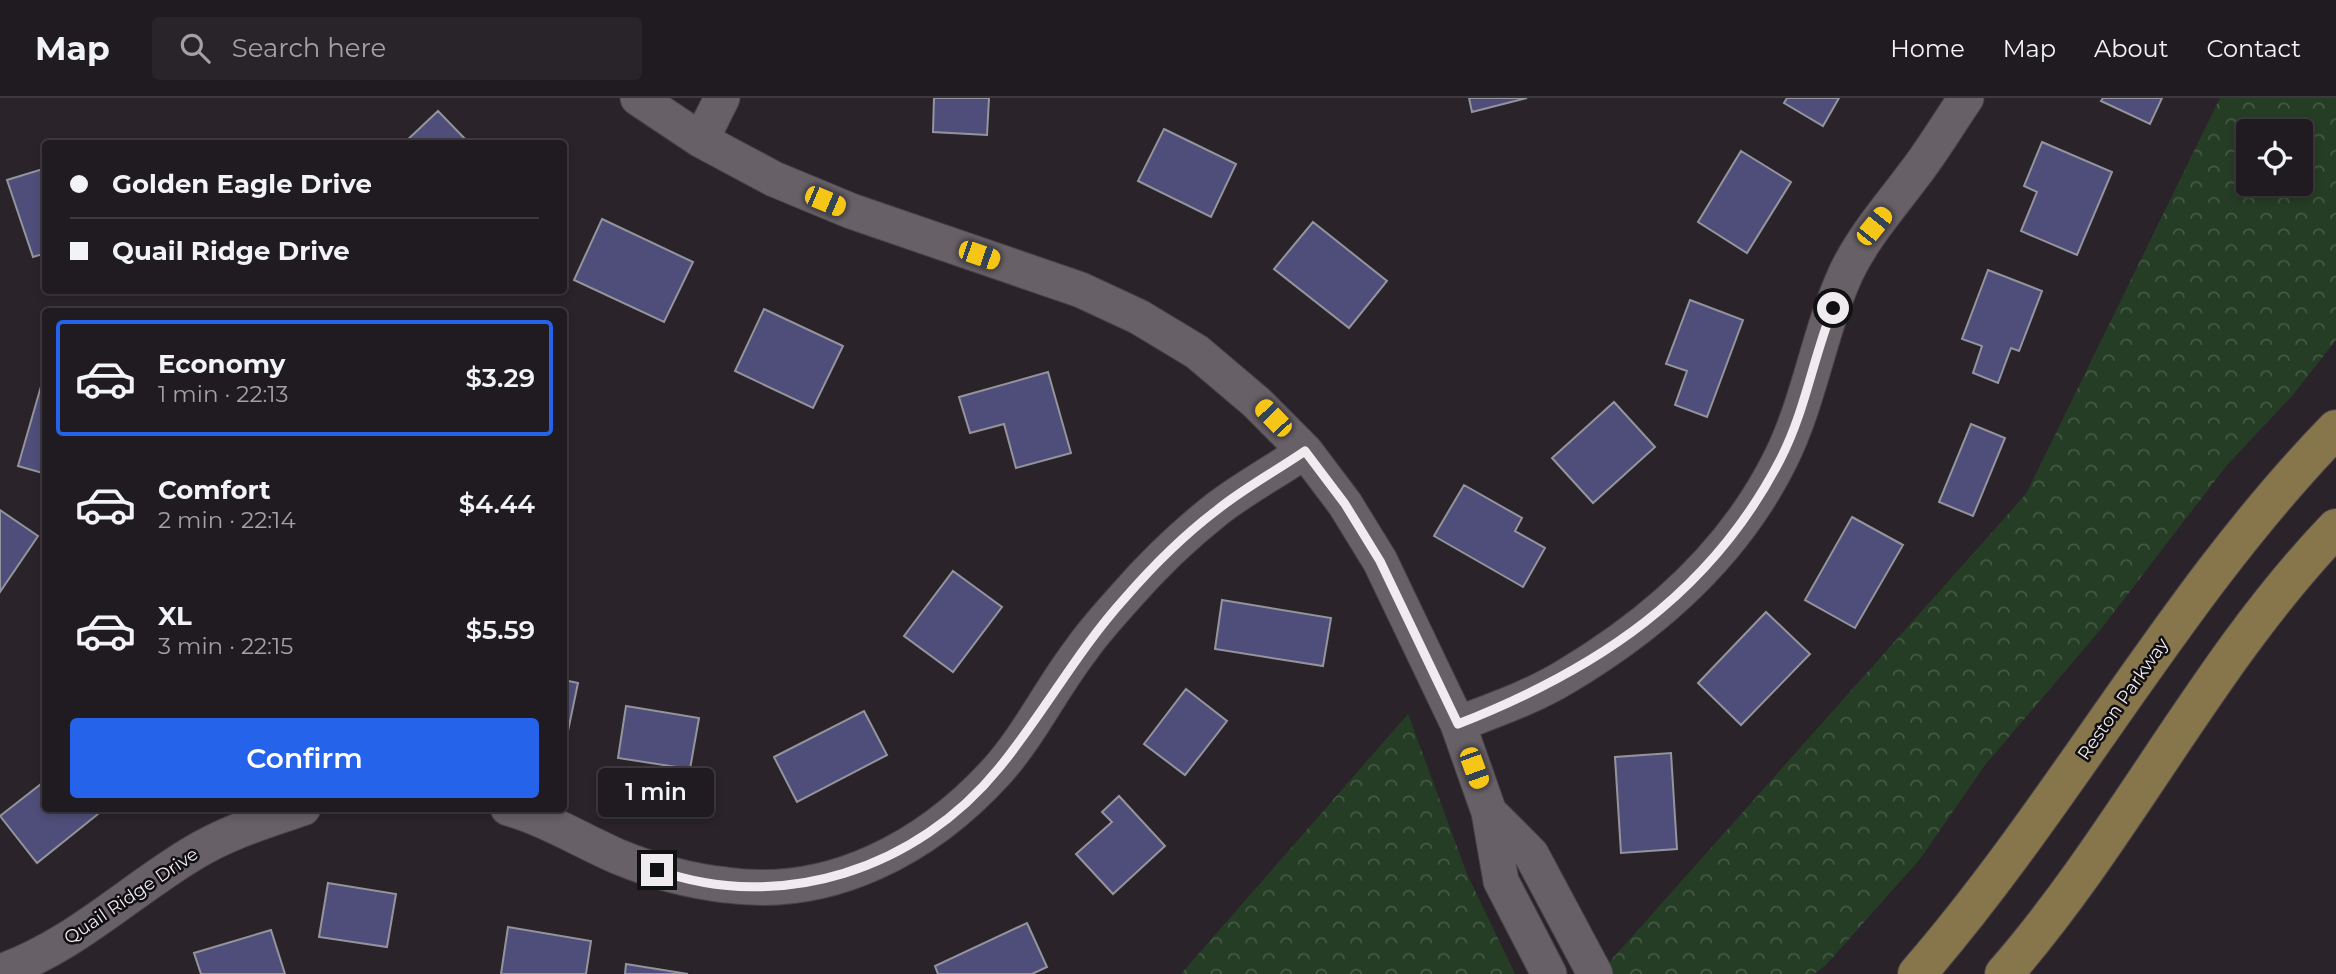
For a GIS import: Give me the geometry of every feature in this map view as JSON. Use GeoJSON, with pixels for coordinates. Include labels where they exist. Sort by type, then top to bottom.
{"type":"FeatureCollection","features":[{"type":"Feature","properties":{"kind":"main road","name":"Reston Parkway"},"geometry":{"type":"LineString","coordinates":[[1917,974],[1973,909],[2021,844],[2194,597],[2272,500],[2336,429]]}},
{"type":"Feature","properties":{"kind":"main road"},"geometry":{"type":"LineString","coordinates":[[2004,974],[2078,882],[2266,607],[2336,528]]}},
{"type":"Feature","properties":{"kind":"street"},"geometry":{"type":"LineString","coordinates":[[638,98],[701,140],[774,179],[851,212],[1081,290],[1139,317],[1196,352],[1256,402],[1305,451],[1345,504],[1380,561],[1458,724],[1489,812],[1501,881],[1549,974]]}},
{"type":"Feature","properties":{"kind":"street"},"geometry":{"type":"LineString","coordinates":[[701,140],[722,98]]}},
{"type":"Feature","properties":{"kind":"street"},"geometry":{"type":"LineString","coordinates":[[1458,724],[1563,678],[1667,604],[1714,558],[1749,514],[1781,458],[1806,399],[1826,326],[1847,272],[1874,226],[1914,175],[1966,98]]}},
{"type":"Feature","properties":{"kind":"street"},"geometry":{"type":"LineString","coordinates":[[517,812],[620,857],[675,876],[728,886],[775,887],[801,884],[826,880],[872,865],[913,844],[956,812],[998,770],[1081,650],[1127,595],[1186,537],[1217,509],[1305,451]]}},
{"type":"Feature","properties":{"kind":"street","name":"Quail Ridge Drive"},"geometry":{"type":"LineString","coordinates":[[0,972],[73,937],[191,854],[245,827],[291,812]]}},
{"type":"Feature","properties":{"kind":"street"},"geometry":{"type":"LineString","coordinates":[[1489,812],[1531,855],[1595,974]]}},
{"type":"Feature","properties":{"kind":"green space"},"geometry":{"type":"Polygon","coordinates":[[[2220,98],[2336,98],[2336,340],[2292,396],[2227,465],[2101,629],[1985,765],[1920,859],[1825,966],[1814,974],[1612,974],[1605,967],[2026,494],[2220,98]]]}},
{"type":"Feature","properties":{"kind":"green space"},"geometry":{"type":"Polygon","coordinates":[[[1408,714],[1467,874],[1515,974],[1181,974],[1408,714]]]}},
{"type":"Feature","properties":{"kind":"building"},"geometry":{"type":"Polygon","coordinates":[[[934,98],[989,98],[987,135],[933,132],[934,98]]]}},
{"type":"Feature","properties":{"kind":"building"},"geometry":{"type":"Polygon","coordinates":[[[1469,98],[1527,98],[1472,112],[1469,98]]]}},
{"type":"Feature","properties":{"kind":"building"},"geometry":{"type":"Polygon","coordinates":[[[1787,98],[1839,98],[1823,126],[1784,103],[1787,98]]]}},
{"type":"Feature","properties":{"kind":"building"},"geometry":{"type":"Polygon","coordinates":[[[2103,98],[2162,98],[2150,124],[2101,101],[2103,98]]]}},
{"type":"Feature","properties":{"kind":"building"},"geometry":{"type":"Polygon","coordinates":[[[438,111],[466,140],[407,140],[438,111]]]}},
{"type":"Feature","properties":{"kind":"building"},"geometry":{"type":"Polygon","coordinates":[[[1164,129],[1236,164],[1211,217],[1138,181],[1164,129]]]}},
{"type":"Feature","properties":{"kind":"building"},"geometry":{"type":"Polygon","coordinates":[[[2042,142],[2112,172],[2077,255],[2021,231],[2037,192],[2024,186],[2042,142]]]}},
{"type":"Feature","properties":{"kind":"building"},"geometry":{"type":"Polygon","coordinates":[[[1741,151],[1791,182],[1747,253],[1698,222],[1741,151]]]}},
{"type":"Feature","properties":{"kind":"building"},"geometry":{"type":"Polygon","coordinates":[[[42,169],[42,254],[33,257],[7,180],[42,169]]]}},
{"type":"Feature","properties":{"kind":"building"},"geometry":{"type":"Polygon","coordinates":[[[602,219],[693,262],[664,322],[574,280],[602,219]]]}},
{"type":"Feature","properties":{"kind":"building"},"geometry":{"type":"Polygon","coordinates":[[[1313,222],[1387,281],[1349,328],[1274,269],[1313,222]]]}},
{"type":"Feature","properties":{"kind":"building"},"geometry":{"type":"Polygon","coordinates":[[[1988,270],[2042,291],[2019,351],[2011,348],[1998,383],[1973,373],[1982,346],[1962,339],[1988,270]]]}},
{"type":"Feature","properties":{"kind":"building"},"geometry":{"type":"Polygon","coordinates":[[[1690,300],[1743,320],[1707,417],[1675,405],[1687,371],[1666,364],[1690,300]]]}},
{"type":"Feature","properties":{"kind":"building"},"geometry":{"type":"Polygon","coordinates":[[[764,309],[843,346],[813,408],[735,371],[764,309]]]}},
{"type":"Feature","properties":{"kind":"building"},"geometry":{"type":"Polygon","coordinates":[[[1048,372],[1071,453],[1016,468],[1004,424],[970,433],[959,397],[1048,372]]]}},
{"type":"Feature","properties":{"kind":"building"},"geometry":{"type":"Polygon","coordinates":[[[42,383],[42,473],[18,466],[42,383]]]}},
{"type":"Feature","properties":{"kind":"building"},"geometry":{"type":"Polygon","coordinates":[[[1614,402],[1655,447],[1593,503],[1552,458],[1614,402]]]}},
{"type":"Feature","properties":{"kind":"building"},"geometry":{"type":"Polygon","coordinates":[[[1971,424],[2005,438],[1973,516],[1939,502],[1971,424]]]}},
{"type":"Feature","properties":{"kind":"building"},"geometry":{"type":"Polygon","coordinates":[[[1464,485],[1522,518],[1515,531],[1545,548],[1523,587],[1434,536],[1464,485]]]}},
{"type":"Feature","properties":{"kind":"building"},"geometry":{"type":"Polygon","coordinates":[[[0,510],[38,536],[0,592],[0,510]]]}},
{"type":"Feature","properties":{"kind":"building"},"geometry":{"type":"Polygon","coordinates":[[[1852,517],[1903,545],[1855,628],[1805,600],[1852,517]]]}},
{"type":"Feature","properties":{"kind":"building"},"geometry":{"type":"Polygon","coordinates":[[[953,571],[1002,607],[953,672],[904,636],[953,571]]]}},
{"type":"Feature","properties":{"kind":"building"},"geometry":{"type":"Polygon","coordinates":[[[1222,600],[1331,618],[1323,666],[1215,649],[1222,600]]]}},
{"type":"Feature","properties":{"kind":"building"},"geometry":{"type":"Polygon","coordinates":[[[1766,612],[1810,654],[1741,725],[1698,683],[1766,612]]]}},
{"type":"Feature","properties":{"kind":"building"},"geometry":{"type":"Polygon","coordinates":[[[567,681],[578,683],[567,731],[567,681]]]}},
{"type":"Feature","properties":{"kind":"building"},"geometry":{"type":"Polygon","coordinates":[[[1186,689],[1227,721],[1185,775],[1144,744],[1186,689]]]}},
{"type":"Feature","properties":{"kind":"building"},"geometry":{"type":"Polygon","coordinates":[[[626,706],[699,718],[690,769],[618,758],[626,706]]]}},
{"type":"Feature","properties":{"kind":"building"},"geometry":{"type":"Polygon","coordinates":[[[864,711],[887,755],[797,802],[774,757],[864,711]]]}},
{"type":"Feature","properties":{"kind":"building"},"geometry":{"type":"Polygon","coordinates":[[[1671,753],[1677,849],[1621,853],[1615,757],[1671,753]]]}},
{"type":"Feature","properties":{"kind":"building"},"geometry":{"type":"Polygon","coordinates":[[[42,783],[42,812],[101,812],[37,863],[0,816],[42,783]]]}},
{"type":"Feature","properties":{"kind":"building"},"geometry":{"type":"Polygon","coordinates":[[[1119,796],[1165,846],[1113,894],[1076,854],[1112,822],[1102,812],[1119,796]]]}},
{"type":"Feature","properties":{"kind":"building"},"geometry":{"type":"Polygon","coordinates":[[[328,883],[396,894],[387,947],[319,937],[328,883]]]}},
{"type":"Feature","properties":{"kind":"building"},"geometry":{"type":"Polygon","coordinates":[[[1027,923],[1047,967],[1032,974],[938,974],[935,966],[1027,923]]]}},
{"type":"Feature","properties":{"kind":"building"},"geometry":{"type":"Polygon","coordinates":[[[508,927],[591,941],[586,974],[501,974],[508,927]]]}},
{"type":"Feature","properties":{"kind":"building"},"geometry":{"type":"Polygon","coordinates":[[[271,930],[285,974],[201,974],[194,953],[271,930]]]}},
{"type":"Feature","properties":{"kind":"building"},"geometry":{"type":"Polygon","coordinates":[[[626,964],[688,974],[625,974],[626,964]]]}},
{"type":"Feature","properties":{"kind":"route"},"geometry":{"type":"LineString","coordinates":[[657,870],[728,886],[775,887],[826,880],[872,865],[913,844],[956,812],[998,770],[1081,650],[1127,595],[1217,509],[1305,451],[1345,504],[1380,561],[1458,724],[1546,687],[1619,641],[1667,604],[1714,558],[1749,514],[1781,458],[1798,419],[1833,308]]}}]}
